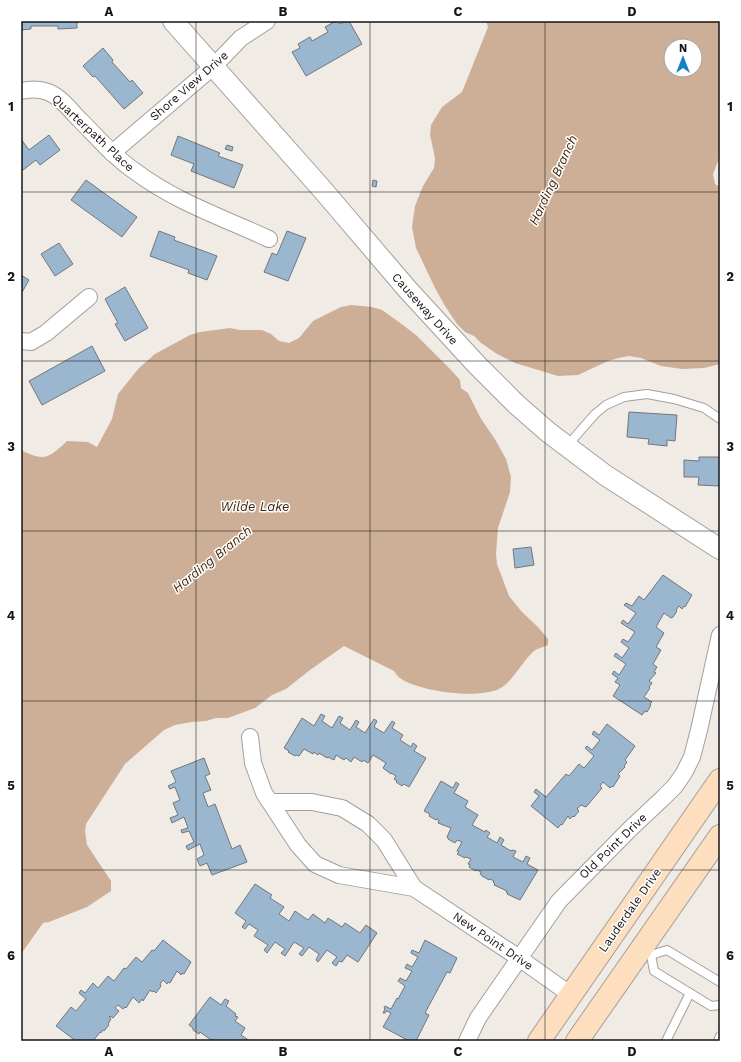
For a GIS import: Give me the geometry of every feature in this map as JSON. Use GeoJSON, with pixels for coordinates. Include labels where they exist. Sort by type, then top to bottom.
{"type":"FeatureCollection","features":[{"type":"Feature","properties":{"kind":"main road","name":"Lauderdale Drive"},"geometry":{"type":"LineString","coordinates":[[539,1041],[720,780]]}},
{"type":"Feature","properties":{"kind":"main road"},"geometry":{"type":"LineString","coordinates":[[577,1041],[647,951],[720,836]]}},
{"type":"Feature","properties":{"kind":"street","name":"Causeway Drive"},"geometry":{"type":"LineString","coordinates":[[173,21],[321,188],[408,290],[477,365],[516,404],[548,432],[605,475],[720,549]]}},
{"type":"Feature","properties":{"kind":"street","name":"Shore View Drive"},"geometry":{"type":"LineString","coordinates":[[112,153],[214,66],[242,38],[267,21]]}},
{"type":"Feature","properties":{"kind":"street","name":"Quarterpath Place"},"geometry":{"type":"LineString","coordinates":[[21,91],[30,89],[52,94],[67,106],[112,153],[135,172],[162,190],[181,200],[270,239]]}},
{"type":"Feature","properties":{"kind":"street"},"geometry":{"type":"LineString","coordinates":[[21,341],[31,342],[46,333],[89,298]]}},
{"type":"Feature","properties":{"kind":"street","name":"Old Point Drive"},"geometry":{"type":"LineString","coordinates":[[467,1041],[478,1018],[559,901],[675,786],[684,773],[692,757],[720,635]]}},
{"type":"Feature","properties":{"kind":"street","name":"New Point Drive"},"geometry":{"type":"LineString","coordinates":[[250,737],[253,763],[264,793],[298,845],[315,864],[340,875],[414,888],[519,958],[571,995]]}},
{"type":"Feature","properties":{"kind":"street","name":"New Point Drive"},"geometry":{"type":"LineString","coordinates":[[270,802],[312,802],[342,808],[368,824],[384,840],[414,888]]}},
{"type":"Feature","properties":{"kind":"lane"},"geometry":{"type":"LineString","coordinates":[[567,446],[595,414],[606,405],[624,397],[647,394],[674,399],[704,408],[720,419]]}},
{"type":"Feature","properties":{"kind":"lane"},"geometry":{"type":"LineString","coordinates":[[720,982],[667,950],[647,951],[654,971],[711,1006],[720,1005]]}},
{"type":"Feature","properties":{"kind":"lane"},"geometry":{"type":"LineString","coordinates":[[666,1041],[690,993]]}},
{"type":"Feature","properties":{"kind":"lane"},"geometry":{"type":"LineString","coordinates":[[718,1041],[720,1036]]}},
{"type":"Feature","properties":{"kind":"water","name":"Harding Branch"},"geometry":{"type":"Polygon","coordinates":[[[486,21],[720,21],[720,156],[713,174],[715,184],[720,187],[720,364],[704,368],[682,369],[661,366],[641,358],[629,356],[608,361],[578,375],[558,376],[515,363],[497,354],[474,336],[465,332],[457,324],[435,288],[416,248],[412,227],[415,206],[423,186],[434,168],[435,158],[430,135],[431,125],[442,107],[462,92],[488,27],[486,21]]]}},
{"type":"Feature","properties":{"kind":"water","name":"Wilde Lake"},"geometry":{"type":"Polygon","coordinates":[[[351,305],[372,307],[382,310],[416,335],[460,380],[461,388],[468,393],[480,417],[496,441],[506,459],[511,477],[510,492],[498,528],[496,554],[497,564],[509,596],[548,639],[548,645],[534,651],[513,677],[499,689],[489,692],[463,694],[434,690],[409,683],[399,678],[394,671],[344,646],[286,689],[272,695],[255,708],[228,718],[216,718],[206,721],[175,725],[164,730],[125,764],[86,824],[85,831],[87,845],[111,881],[111,891],[87,907],[43,923],[21,954],[21,450],[41,457],[56,451],[67,441],[88,442],[97,447],[112,419],[118,394],[139,368],[155,354],[190,335],[200,332],[230,328],[240,330],[262,330],[271,334],[279,341],[289,343],[299,338],[313,321],[341,307],[351,305]]]}},
{"type":"Feature","properties":{"kind":"building"},"geometry":{"type":"Polygon","coordinates":[[[21,21],[77,21],[77,28],[58,29],[58,26],[31,26],[31,29],[21,30],[21,21]]]}},
{"type":"Feature","properties":{"kind":"building"},"geometry":{"type":"Polygon","coordinates":[[[336,21],[340,24],[349,21],[362,44],[306,76],[292,52],[300,48],[298,44],[310,37],[312,41],[328,32],[325,27],[336,21]]]}},
{"type":"Feature","properties":{"kind":"building"},"geometry":{"type":"Polygon","coordinates":[[[103,48],[113,60],[112,62],[130,82],[132,80],[143,93],[124,109],[95,76],[93,77],[83,66],[103,48]]]}},
{"type":"Feature","properties":{"kind":"building"},"geometry":{"type":"Polygon","coordinates":[[[49,135],[60,150],[40,165],[36,160],[23,170],[21,167],[21,139],[29,150],[49,135]]]}},
{"type":"Feature","properties":{"kind":"building"},"geometry":{"type":"Polygon","coordinates":[[[178,136],[220,153],[218,156],[243,165],[234,188],[191,171],[194,164],[171,155],[178,136]]]}},
{"type":"Feature","properties":{"kind":"building"},"geometry":{"type":"Polygon","coordinates":[[[227,145],[233,147],[232,151],[225,149],[227,145]]]}},
{"type":"Feature","properties":{"kind":"building"},"geometry":{"type":"Polygon","coordinates":[[[86,180],[137,217],[122,237],[71,200],[86,180]]]}},
{"type":"Feature","properties":{"kind":"building"},"geometry":{"type":"Polygon","coordinates":[[[373,180],[377,181],[376,187],[372,186],[373,180]]]}},
{"type":"Feature","properties":{"kind":"building"},"geometry":{"type":"Polygon","coordinates":[[[159,231],[175,237],[174,240],[217,256],[207,280],[188,273],[189,270],[150,256],[159,231]]]}},
{"type":"Feature","properties":{"kind":"building"},"geometry":{"type":"Polygon","coordinates":[[[287,231],[306,238],[288,281],[264,272],[272,253],[277,255],[287,231]]]}},
{"type":"Feature","properties":{"kind":"building"},"geometry":{"type":"Polygon","coordinates":[[[59,243],[73,264],[55,276],[41,254],[59,243]]]}},
{"type":"Feature","properties":{"kind":"building"},"geometry":{"type":"Polygon","coordinates":[[[21,275],[29,280],[21,294],[21,275]]]}},
{"type":"Feature","properties":{"kind":"building"},"geometry":{"type":"Polygon","coordinates":[[[125,287],[148,328],[125,341],[115,324],[118,323],[105,299],[125,287]]]}},
{"type":"Feature","properties":{"kind":"building"},"geometry":{"type":"Polygon","coordinates":[[[92,346],[105,371],[42,405],[29,381],[92,346]]]}},
{"type":"Feature","properties":{"kind":"building"},"geometry":{"type":"Polygon","coordinates":[[[629,412],[677,415],[675,441],[667,440],[667,446],[648,444],[649,439],[627,437],[629,412]]]}},
{"type":"Feature","properties":{"kind":"building"},"geometry":{"type":"Polygon","coordinates":[[[699,457],[720,457],[720,486],[698,485],[699,477],[684,477],[684,460],[699,461],[699,457]]]}},
{"type":"Feature","properties":{"kind":"building"},"geometry":{"type":"Polygon","coordinates":[[[531,547],[534,565],[515,568],[513,549],[531,547]]]}},
{"type":"Feature","properties":{"kind":"building"},"geometry":{"type":"Polygon","coordinates":[[[663,575],[692,595],[685,607],[684,606],[682,609],[679,606],[673,617],[671,618],[664,613],[656,627],[664,633],[656,647],[661,650],[653,664],[657,667],[654,672],[656,673],[649,681],[652,683],[644,697],[652,702],[647,712],[645,711],[642,715],[613,696],[620,685],[615,682],[618,678],[612,674],[614,671],[619,675],[626,664],[614,656],[616,653],[622,658],[629,648],[621,642],[623,639],[628,642],[635,632],[621,623],[623,620],[628,624],[636,613],[624,605],[626,603],[632,606],[639,596],[644,600],[663,575]]]}},
{"type":"Feature","properties":{"kind":"building"},"geometry":{"type":"Polygon","coordinates":[[[321,714],[325,716],[322,721],[332,728],[339,716],[343,718],[340,723],[350,730],[356,720],[359,722],[356,727],[365,733],[374,719],[377,721],[374,727],[384,733],[392,721],[395,723],[392,728],[403,735],[400,740],[411,747],[413,743],[417,746],[414,751],[426,758],[409,787],[404,784],[402,786],[396,782],[397,781],[394,779],[396,776],[383,768],[386,763],[373,755],[368,763],[363,760],[362,762],[354,757],[351,762],[346,758],[344,760],[336,755],[334,760],[319,753],[318,755],[314,752],[313,754],[304,749],[299,756],[295,756],[288,752],[289,751],[284,748],[302,718],[314,726],[321,714]]]}},
{"type":"Feature","properties":{"kind":"building"},"geometry":{"type":"Polygon","coordinates":[[[607,724],[635,746],[625,760],[627,762],[624,766],[625,767],[618,774],[620,776],[613,787],[612,786],[610,788],[603,782],[600,786],[602,788],[586,807],[581,805],[577,809],[579,811],[574,817],[573,816],[570,819],[568,816],[558,828],[531,806],[539,796],[534,792],[536,789],[546,797],[566,774],[569,776],[579,764],[584,768],[594,756],[585,748],[587,746],[592,750],[600,740],[592,734],[594,731],[599,735],[607,724]]]}},
{"type":"Feature","properties":{"kind":"building"},"geometry":{"type":"Polygon","coordinates":[[[204,758],[210,774],[205,776],[211,790],[203,793],[208,807],[215,804],[232,849],[240,845],[247,862],[212,875],[207,863],[200,866],[197,859],[204,855],[200,844],[188,850],[186,846],[194,842],[189,831],[182,833],[181,830],[188,828],[184,817],[172,823],[170,818],[178,815],[173,803],[180,800],[175,787],[170,789],[168,786],[176,782],[171,771],[204,758]]]}},
{"type":"Feature","properties":{"kind":"building"},"geometry":{"type":"Polygon","coordinates":[[[441,781],[453,788],[456,782],[459,784],[454,793],[468,801],[465,807],[478,815],[472,825],[485,832],[486,830],[490,833],[487,837],[497,843],[500,837],[504,840],[501,845],[511,851],[516,851],[513,857],[523,862],[526,856],[530,858],[527,864],[538,870],[520,900],[507,894],[507,891],[494,885],[494,881],[482,876],[480,874],[481,872],[469,867],[470,865],[468,864],[471,859],[457,854],[462,842],[457,840],[455,843],[447,837],[451,828],[438,823],[439,820],[429,816],[430,814],[424,811],[441,781]]]}},
{"type":"Feature","properties":{"kind":"building"},"geometry":{"type":"Polygon","coordinates":[[[255,884],[272,895],[270,898],[284,907],[279,914],[289,921],[295,911],[308,920],[313,914],[325,923],[328,918],[342,927],[345,923],[360,933],[366,925],[377,933],[358,962],[347,955],[342,962],[339,961],[336,966],[332,963],[337,957],[327,950],[318,962],[316,960],[319,954],[309,947],[302,956],[299,954],[304,948],[294,942],[285,956],[281,953],[285,949],[275,942],[267,953],[264,950],[268,945],[254,936],[258,930],[249,924],[245,929],[242,927],[246,921],[235,913],[255,884]]]}},
{"type":"Feature","properties":{"kind":"building"},"geometry":{"type":"Polygon","coordinates":[[[163,940],[191,962],[184,974],[182,973],[181,975],[177,971],[170,983],[168,982],[167,984],[163,980],[156,993],[150,990],[143,1001],[142,999],[139,1003],[133,997],[126,1008],[125,1007],[123,1009],[118,1005],[115,1008],[119,1011],[113,1018],[110,1016],[109,1017],[111,1019],[108,1024],[109,1025],[104,1031],[102,1030],[101,1033],[100,1032],[93,1041],[76,1041],[56,1026],[71,1007],[76,1011],[86,999],[79,993],[81,990],[85,993],[93,983],[98,988],[108,976],[114,981],[124,968],[126,969],[136,957],[142,962],[163,940]]]}},
{"type":"Feature","properties":{"kind":"building"},"geometry":{"type":"Polygon","coordinates":[[[425,940],[457,958],[450,973],[447,972],[425,1013],[429,1015],[416,1041],[409,1041],[383,1027],[391,1013],[387,1011],[383,1013],[385,1006],[391,1009],[405,986],[398,981],[400,978],[406,981],[412,971],[405,968],[407,964],[412,967],[418,957],[411,953],[412,950],[419,953],[425,940]]]}},
{"type":"Feature","properties":{"kind":"building"},"geometry":{"type":"Polygon","coordinates":[[[210,997],[221,1005],[225,999],[229,1001],[226,1006],[236,1014],[235,1016],[238,1017],[235,1021],[245,1028],[241,1035],[250,1041],[215,1041],[212,1039],[211,1040],[200,1032],[199,1034],[193,1030],[193,1028],[189,1025],[210,997]]]}}]}
